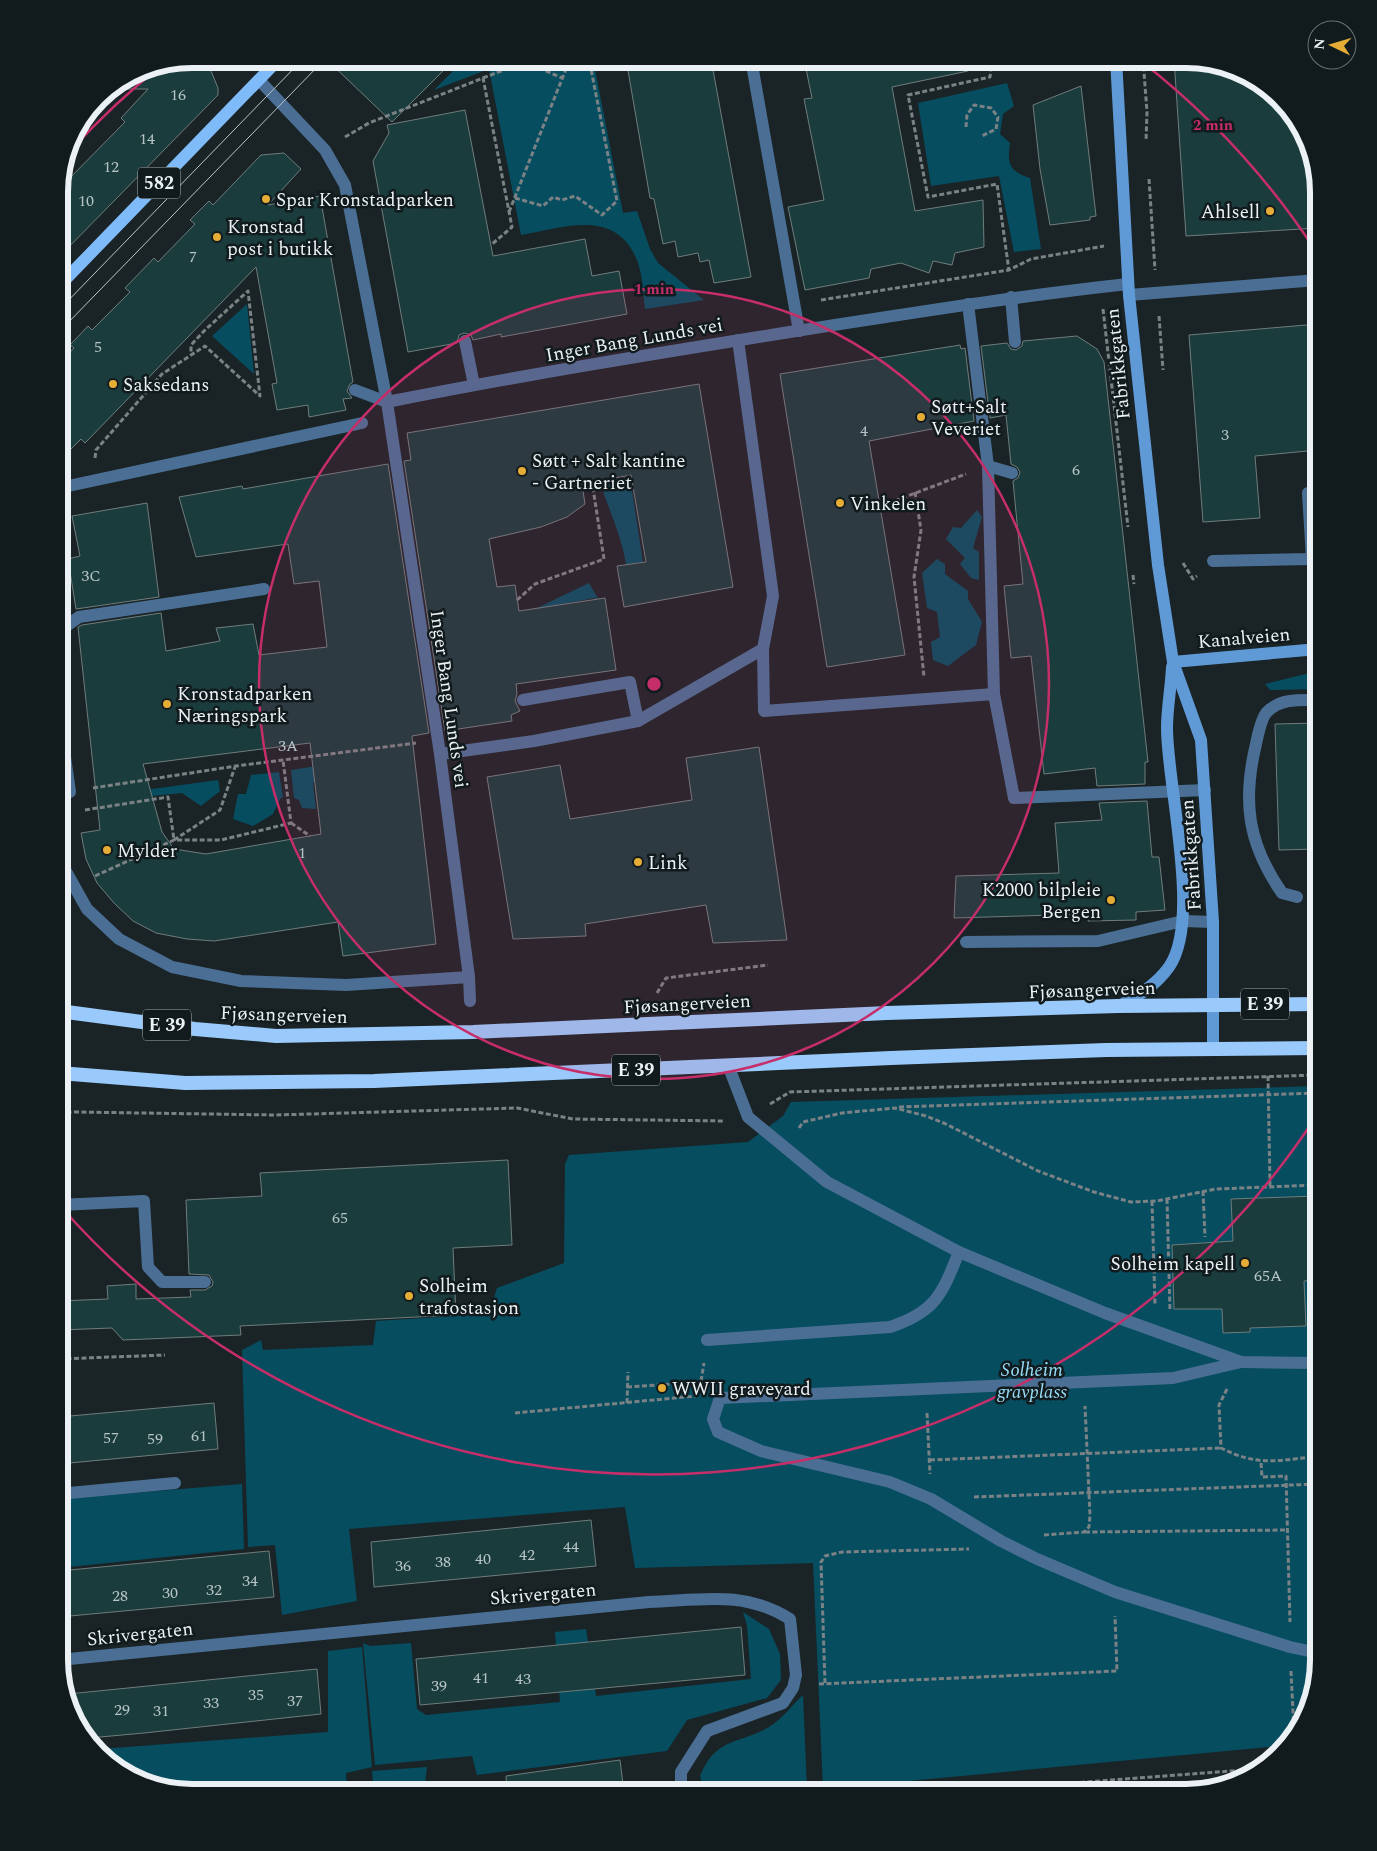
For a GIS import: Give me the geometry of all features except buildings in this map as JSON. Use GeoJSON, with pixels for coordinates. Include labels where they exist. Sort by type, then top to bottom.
{"type":"FeatureCollection","features":[{"type":"Feature","properties":{"kind":"highway","name":"Fjøsangerveien"},"geometry":{"type":"LineString","coordinates":[[68,1013],[196,1029],[276,1036],[473,1032],[887,1013],[1118,1006],[1310,1004]]}},
{"type":"Feature","properties":{"kind":"highway","name":"E 39"},"geometry":{"type":"LineString","coordinates":[[68,1074],[185,1083],[469,1078],[728,1065],[1106,1050],[1310,1048]]}},
{"type":"Feature","properties":{"kind":"main road","name":"582"},"geometry":{"type":"LineString","coordinates":[[68,277],[270,68]]}},
{"type":"Feature","properties":{"kind":"main road","name":"Fabrikkgaten"},"geometry":{"type":"LineString","coordinates":[[1116,68],[1128,289],[1158,565],[1173,662],[1201,740],[1213,922],[1213,1050]]}},
{"type":"Feature","properties":{"kind":"main road","name":"Kanalveien"},"geometry":{"type":"LineString","coordinates":[[1173,662],[1310,650]]}},
{"type":"Feature","properties":{"kind":"main road","name":"Fabrikkgaten"},"geometry":{"type":"LineString","coordinates":[[1118,1006],[1144,993],[1170,966],[1179,944],[1183,921],[1182,877],[1167,729],[1173,662]]}},
{"type":"Feature","properties":{"kind":"street"},"geometry":{"type":"LineString","coordinates":[[753,68],[799,331]]}},
{"type":"Feature","properties":{"kind":"street","name":"Inger Bang Lunds vei"},"geometry":{"type":"LineString","coordinates":[[259,80],[325,150],[345,186],[387,402],[440,754],[469,978],[470,1002]]}},
{"type":"Feature","properties":{"kind":"street","name":"Inger Bang Lunds vei"},"geometry":{"type":"LineString","coordinates":[[387,402],[474,384],[1012,297],[1128,289],[1310,280]]}},
{"type":"Feature","properties":{"kind":"street"},"geometry":{"type":"LineString","coordinates":[[1012,297],[1015,342]]}},
{"type":"Feature","properties":{"kind":"street"},"geometry":{"type":"LineString","coordinates":[[968,304],[988,466],[994,694],[1014,798],[1174,793],[1205,790]]}},
{"type":"Feature","properties":{"kind":"street"},"geometry":{"type":"LineString","coordinates":[[738,340],[773,596],[763,649],[764,711],[994,694]]}},
{"type":"Feature","properties":{"kind":"street"},"geometry":{"type":"LineString","coordinates":[[465,341],[474,384]]}},
{"type":"Feature","properties":{"kind":"street"},"geometry":{"type":"LineString","coordinates":[[355,390],[387,402]]}},
{"type":"Feature","properties":{"kind":"street"},"geometry":{"type":"LineString","coordinates":[[68,486],[362,423]]}},
{"type":"Feature","properties":{"kind":"street"},"geometry":{"type":"LineString","coordinates":[[988,466],[1012,473]]}},
{"type":"Feature","properties":{"kind":"street"},"geometry":{"type":"LineString","coordinates":[[1310,493],[1308,493],[1310,512]]}},
{"type":"Feature","properties":{"kind":"street"},"geometry":{"type":"LineString","coordinates":[[1213,561],[1310,559]]}},
{"type":"Feature","properties":{"kind":"street"},"geometry":{"type":"LineString","coordinates":[[68,625],[80,617],[264,589]]}},
{"type":"Feature","properties":{"kind":"street"},"geometry":{"type":"LineString","coordinates":[[440,754],[534,741],[638,721],[763,649]]}},
{"type":"Feature","properties":{"kind":"street"},"geometry":{"type":"LineString","coordinates":[[523,700],[630,682],[638,721]]}},
{"type":"Feature","properties":{"kind":"street"},"geometry":{"type":"LineString","coordinates":[[1297,897],[1282,893],[1253,841],[1249,806],[1249,774],[1266,713],[1277,705],[1292,700],[1310,700]]}},
{"type":"Feature","properties":{"kind":"street"},"geometry":{"type":"LineString","coordinates":[[68,875],[87,909],[119,940],[172,967],[251,982],[346,985],[469,978]]}},
{"type":"Feature","properties":{"kind":"street"},"geometry":{"type":"LineString","coordinates":[[966,942],[1098,941],[1183,921],[1213,922]]}},
{"type":"Feature","properties":{"kind":"street"},"geometry":{"type":"LineString","coordinates":[[728,1065],[748,1117],[827,1182],[959,1252],[1105,1313],[1241,1362]]}},
{"type":"Feature","properties":{"kind":"street"},"geometry":{"type":"LineString","coordinates":[[68,1205],[144,1201],[148,1267],[162,1282],[205,1282]]}},
{"type":"Feature","properties":{"kind":"street"},"geometry":{"type":"LineString","coordinates":[[707,1340],[890,1327],[912,1320],[932,1305],[946,1284],[959,1252]]}},
{"type":"Feature","properties":{"kind":"street"},"geometry":{"type":"LineString","coordinates":[[1310,1363],[1241,1362],[1173,1378],[720,1398],[713,1419],[718,1432],[760,1451],[890,1482],[931,1500],[1001,1541],[1115,1592],[1290,1647],[1310,1651]]}},
{"type":"Feature","properties":{"kind":"street"},"geometry":{"type":"LineString","coordinates":[[68,1493],[175,1482]]}},
{"type":"Feature","properties":{"kind":"street","name":"Skrivergaten"},"geometry":{"type":"LineString","coordinates":[[68,1659],[610,1606],[719,1599],[746,1600],[771,1607],[790,1619],[796,1675],[793,1688]]}},
{"type":"Feature","properties":{"kind":"street"},"geometry":{"type":"LineString","coordinates":[[681,1784],[681,1772],[707,1731],[783,1703],[793,1688]]}},
{"type":"Feature","properties":{"kind":"path"},"geometry":{"type":"LineString","coordinates":[[325,150],[369,123],[509,68]]}},
{"type":"Feature","properties":{"kind":"path"},"geometry":{"type":"LineString","coordinates":[[543,68],[562,78]]}},
{"type":"Feature","properties":{"kind":"path"},"geometry":{"type":"LineString","coordinates":[[509,212],[566,68]]}},
{"type":"Feature","properties":{"kind":"path"},"geometry":{"type":"LineString","coordinates":[[515,198],[543,206],[553,197],[562,200],[575,196],[602,215],[617,201],[591,68]]}},
{"type":"Feature","properties":{"kind":"path"},"geometry":{"type":"LineString","coordinates":[[991,68],[990,77],[908,95],[928,197],[997,184],[1012,297]]}},
{"type":"Feature","properties":{"kind":"path"},"geometry":{"type":"LineString","coordinates":[[1144,68],[1148,112],[1146,149]]}},
{"type":"Feature","properties":{"kind":"path"},"geometry":{"type":"LineString","coordinates":[[483,78],[512,227],[491,245]]}},
{"type":"Feature","properties":{"kind":"path"},"geometry":{"type":"LineString","coordinates":[[966,127],[967,115],[974,105],[991,108],[998,117],[996,128],[982,136]]}},
{"type":"Feature","properties":{"kind":"path"},"geometry":{"type":"LineString","coordinates":[[1148,169],[1154,248]]}},
{"type":"Feature","properties":{"kind":"path"},"geometry":{"type":"LineString","coordinates":[[821,300],[1009,270],[1031,259],[1105,246]]}},
{"type":"Feature","properties":{"kind":"path"},"geometry":{"type":"LineString","coordinates":[[94,481],[96,450],[162,374],[206,346],[260,396],[248,291],[195,340],[191,346],[191,355]]}},
{"type":"Feature","properties":{"kind":"path"},"geometry":{"type":"LineString","coordinates":[[1093,310],[1102,309],[1129,535]]}},
{"type":"Feature","properties":{"kind":"path"},"geometry":{"type":"LineString","coordinates":[[881,506],[988,466]]}},
{"type":"Feature","properties":{"kind":"path"},"geometry":{"type":"LineString","coordinates":[[517,600],[534,584],[604,559],[592,482]]}},
{"type":"Feature","properties":{"kind":"path"},"geometry":{"type":"LineString","coordinates":[[915,492],[921,530],[914,577],[926,700]]}},
{"type":"Feature","properties":{"kind":"path"},"geometry":{"type":"LineString","coordinates":[[1133,574],[1134,584]]}},
{"type":"Feature","properties":{"kind":"path"},"geometry":{"type":"LineString","coordinates":[[68,792],[236,766],[423,742]]}},
{"type":"Feature","properties":{"kind":"path"},"geometry":{"type":"LineString","coordinates":[[283,760],[291,823]]}},
{"type":"Feature","properties":{"kind":"path"},"geometry":{"type":"LineString","coordinates":[[88,879],[174,840],[220,810],[236,766]]}},
{"type":"Feature","properties":{"kind":"path"},"geometry":{"type":"LineString","coordinates":[[81,811],[168,797],[174,840]]}},
{"type":"Feature","properties":{"kind":"path"},"geometry":{"type":"LineString","coordinates":[[174,840],[221,840],[291,823],[310,836]]}},
{"type":"Feature","properties":{"kind":"path"},"geometry":{"type":"LineString","coordinates":[[657,993],[666,978],[768,965]]}},
{"type":"Feature","properties":{"kind":"path"},"geometry":{"type":"LineString","coordinates":[[68,1113],[276,1115],[517,1108],[574,1119],[723,1121],[748,1117],[790,1092],[1310,1075]]}},
{"type":"Feature","properties":{"kind":"path"},"geometry":{"type":"LineString","coordinates":[[1268,1076],[1270,1186]]}},
{"type":"Feature","properties":{"kind":"path"},"geometry":{"type":"LineString","coordinates":[[794,1136],[803,1122],[842,1113],[894,1108],[1310,1093]]}},
{"type":"Feature","properties":{"kind":"path"},"geometry":{"type":"LineString","coordinates":[[894,1108],[926,1116],[946,1124],[1038,1171],[1094,1192],[1131,1202],[1152,1202],[1203,1192],[1270,1186],[1310,1185]]}},
{"type":"Feature","properties":{"kind":"path"},"geometry":{"type":"LineString","coordinates":[[1203,1192],[1205,1237]]}},
{"type":"Feature","properties":{"kind":"path"},"geometry":{"type":"LineString","coordinates":[[1167,1199],[1170,1314]]}},
{"type":"Feature","properties":{"kind":"path"},"geometry":{"type":"LineString","coordinates":[[1152,1202],[1155,1309]]}},
{"type":"Feature","properties":{"kind":"path"},"geometry":{"type":"LineString","coordinates":[[68,1359],[165,1355]]}},
{"type":"Feature","properties":{"kind":"path"},"geometry":{"type":"LineString","coordinates":[[627,1402],[628,1372]]}},
{"type":"Feature","properties":{"kind":"path"},"geometry":{"type":"LineString","coordinates":[[627,1388],[701,1382]]}},
{"type":"Feature","properties":{"kind":"path"},"geometry":{"type":"LineString","coordinates":[[515,1413],[696,1396],[720,1398]]}},
{"type":"Feature","properties":{"kind":"path"},"geometry":{"type":"LineString","coordinates":[[1219,1405],[1221,1448]]}},
{"type":"Feature","properties":{"kind":"path"},"geometry":{"type":"LineString","coordinates":[[1084,1532],[1089,1527],[1090,1494],[1085,1410]]}},
{"type":"Feature","properties":{"kind":"path"},"geometry":{"type":"LineString","coordinates":[[928,1424],[930,1460],[1088,1455],[1221,1448],[1239,1457],[1262,1463],[1310,1458]]}},
{"type":"Feature","properties":{"kind":"path"},"geometry":{"type":"LineString","coordinates":[[1262,1463],[1262,1477],[1286,1476],[1290,1615]]}},
{"type":"Feature","properties":{"kind":"path"},"geometry":{"type":"LineString","coordinates":[[951,1512],[963,1497],[1090,1494],[1310,1484]]}},
{"type":"Feature","properties":{"kind":"path"},"geometry":{"type":"LineString","coordinates":[[1038,1559],[1042,1536],[1049,1533],[1287,1530]]}},
{"type":"Feature","properties":{"kind":"path"},"geometry":{"type":"LineString","coordinates":[[825,1683],[821,1562],[825,1556],[842,1552],[976,1549],[1001,1541]]}},
{"type":"Feature","properties":{"kind":"path"},"geometry":{"type":"LineString","coordinates":[[793,1688],[825,1683],[1117,1671],[1115,1592]]}},
{"type":"Feature","properties":{"kind":"path"},"geometry":{"type":"LineString","coordinates":[[1291,1666],[1293,1720]]}},
{"type":"Feature","properties":{"kind":"path"},"geometry":{"type":"LineString","coordinates":[[1064,1784],[1239,1771]]}},
{"type":"Feature","properties":{"kind":"green space"},"geometry":{"type":"Polygon","coordinates":[[[456,68],[595,68],[623,213],[637,211],[650,249],[658,263],[704,300],[645,309],[640,268],[629,245],[617,234],[604,227],[572,226],[521,235],[489,69],[434,90],[456,68]]]}},
{"type":"Feature","properties":{"kind":"green space"},"geometry":{"type":"Polygon","coordinates":[[[1007,83],[1014,106],[1003,114],[1000,134],[1010,143],[1009,161],[1011,166],[1018,173],[1030,178],[1041,249],[1014,252],[999,176],[931,186],[918,103],[1007,83]]]}},
{"type":"Feature","properties":{"kind":"green space"},"geometry":{"type":"Polygon","coordinates":[[[247,304],[254,374],[212,336],[247,304]]]}},
{"type":"Feature","properties":{"kind":"green space"},"geometry":{"type":"Polygon","coordinates":[[[630,477],[643,562],[626,565],[618,534],[600,483],[630,477]]]}},
{"type":"Feature","properties":{"kind":"green space"},"geometry":{"type":"Polygon","coordinates":[[[977,510],[982,517],[973,548],[979,552],[979,580],[971,578],[960,564],[965,558],[946,539],[953,527],[961,528],[977,510]]]}},
{"type":"Feature","properties":{"kind":"green space"},"geometry":{"type":"Polygon","coordinates":[[[937,559],[945,564],[945,574],[968,591],[968,599],[982,622],[976,645],[948,666],[933,660],[931,642],[940,637],[937,612],[927,608],[922,573],[937,559]]]}},
{"type":"Feature","properties":{"kind":"green space"},"geometry":{"type":"Polygon","coordinates":[[[589,583],[600,602],[595,598],[535,609],[589,583]]]}},
{"type":"Feature","properties":{"kind":"green space"},"geometry":{"type":"Polygon","coordinates":[[[1310,673],[1310,689],[1270,690],[1265,684],[1310,673]]]}},
{"type":"Feature","properties":{"kind":"green space"},"geometry":{"type":"Polygon","coordinates":[[[394,754],[313,783],[316,809],[302,808],[299,800],[294,798],[291,770],[394,754]]]}},
{"type":"Feature","properties":{"kind":"green space"},"geometry":{"type":"Polygon","coordinates":[[[279,772],[283,797],[280,799],[273,814],[253,826],[233,819],[238,794],[246,794],[251,775],[279,772]]]}},
{"type":"Feature","properties":{"kind":"green space"},"geometry":{"type":"Polygon","coordinates":[[[218,780],[220,791],[201,806],[182,793],[132,798],[130,792],[218,780]]]}},
{"type":"Feature","properties":{"kind":"green space","name":"Solheim gravplass"},"geometry":{"type":"Polygon","coordinates":[[[1310,1086],[1310,1659],[1305,1691],[1300,1707],[1289,1728],[1273,1747],[876,1784],[823,1784],[813,1563],[635,1568],[625,1507],[349,1529],[357,1601],[282,1615],[275,1545],[248,1547],[242,1350],[261,1340],[263,1350],[373,1345],[376,1321],[489,1314],[497,1288],[564,1263],[565,1164],[569,1155],[748,1142],[783,1116],[791,1102],[1310,1086]]]}},
{"type":"Feature","properties":{"kind":"green space"},"geometry":{"type":"Polygon","coordinates":[[[242,1484],[244,1549],[68,1567],[68,1498],[242,1484]]]}},
{"type":"Feature","properties":{"kind":"green space"},"geometry":{"type":"Polygon","coordinates":[[[743,1612],[769,1629],[780,1654],[781,1680],[767,1698],[687,1720],[667,1751],[477,1775],[472,1756],[375,1765],[363,1643],[370,1646],[411,1643],[417,1709],[426,1715],[560,1702],[555,1632],[586,1629],[596,1696],[751,1679],[747,1626],[743,1612]]]}},
{"type":"Feature","properties":{"kind":"green space"},"geometry":{"type":"Polygon","coordinates":[[[362,1647],[372,1767],[346,1773],[347,1784],[192,1784],[167,1781],[137,1771],[123,1763],[106,1749],[328,1732],[328,1651],[362,1647]]]}},
{"type":"Feature","properties":{"kind":"green space"},"geometry":{"type":"Polygon","coordinates":[[[803,1695],[807,1784],[702,1784],[700,1776],[706,1763],[720,1748],[758,1733],[782,1716],[803,1695]]]}},
{"type":"Feature","properties":{"kind":"green space"},"geometry":{"type":"Polygon","coordinates":[[[427,1767],[425,1784],[373,1784],[372,1771],[427,1767]]]}},
{"type":"Feature","properties":{"kind":"tram line"},"geometry":{"type":"LineString","coordinates":[[68,301],[294,68]]}},
{"type":"Feature","properties":{"kind":"tram line"},"geometry":{"type":"LineString","coordinates":[[68,323],[316,68]]}},
{"type":"Feature","properties":{"kind":"place","name":"Spar Kronstadparken"},"geometry":{"type":"Point","coordinates":[266,199]}},
{"type":"Feature","properties":{"kind":"place","name":"Ahlsell"},"geometry":{"type":"Point","coordinates":[1270,211]}},
{"type":"Feature","properties":{"kind":"place","name":"Kronstad post i butikk"},"geometry":{"type":"Point","coordinates":[217,237]}},
{"type":"Feature","properties":{"kind":"place","name":"Saksedans"},"geometry":{"type":"Point","coordinates":[113,384]}},
{"type":"Feature","properties":{"kind":"place","name":"Søtt+Salt Veveriet"},"geometry":{"type":"Point","coordinates":[921,417]}},
{"type":"Feature","properties":{"kind":"place","name":"Søtt + Salt kantine - Gartneriet"},"geometry":{"type":"Point","coordinates":[522,471]}},
{"type":"Feature","properties":{"kind":"place","name":"Vinkelen"},"geometry":{"type":"Point","coordinates":[840,503]}},
{"type":"Feature","properties":{"kind":"place","name":"Kronstadparken Næringspark"},"geometry":{"type":"Point","coordinates":[167,704]}},
{"type":"Feature","properties":{"kind":"place","name":"Mylder"},"geometry":{"type":"Point","coordinates":[107,850]}},
{"type":"Feature","properties":{"kind":"place","name":"Link"},"geometry":{"type":"Point","coordinates":[638,862]}},
{"type":"Feature","properties":{"kind":"place","name":"K2000 bilpleie Bergen"},"geometry":{"type":"Point","coordinates":[1111,900]}},
{"type":"Feature","properties":{"kind":"place","name":"Solheim kapell"},"geometry":{"type":"Point","coordinates":[1245,1263]}},
{"type":"Feature","properties":{"kind":"place","name":"Solheim trafostasjon"},"geometry":{"type":"Point","coordinates":[409,1296]}},
{"type":"Feature","properties":{"kind":"place","name":"WWII graveyard"},"geometry":{"type":"Point","coordinates":[662,1388]}}]}
